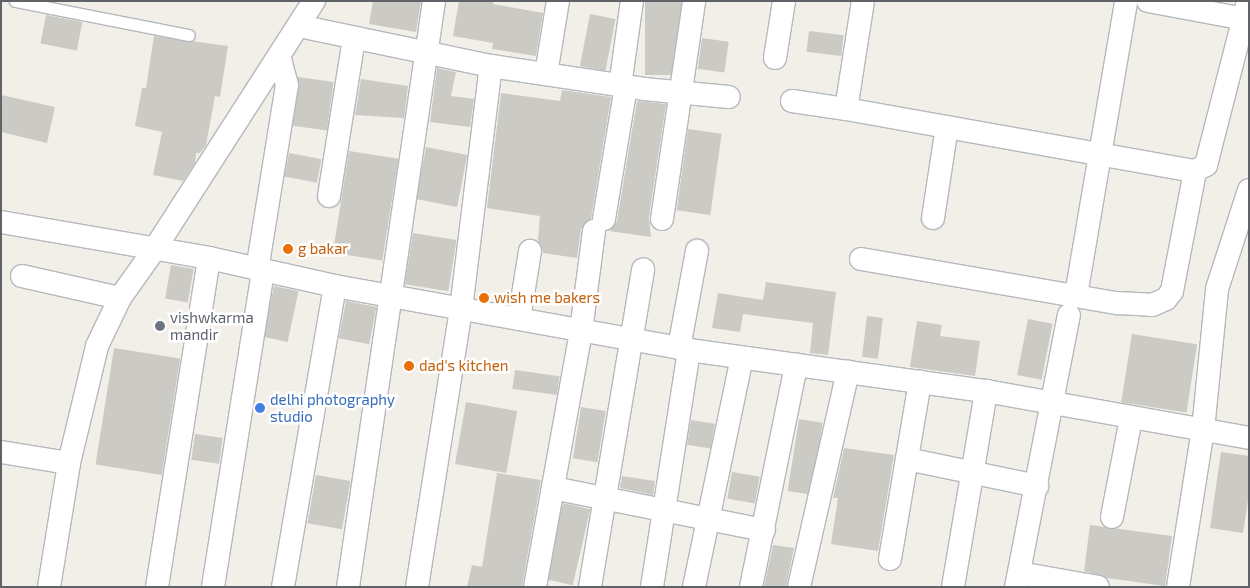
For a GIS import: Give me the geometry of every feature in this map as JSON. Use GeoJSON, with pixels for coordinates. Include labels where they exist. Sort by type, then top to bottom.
{"type":"FeatureCollection","features":[{"type":"Feature","properties":{"kind":"street"},"geometry":{"type":"LineString","coordinates":[[49,587],[69,463],[97,346],[120,298],[154,250],[314,1]]}},
{"type":"Feature","properties":{"kind":"street"},"geometry":{"type":"LineString","coordinates":[[348,587],[388,295],[424,54],[434,1]]}},
{"type":"Feature","properties":{"kind":"street"},"geometry":{"type":"LineString","coordinates":[[546,74],[558,1]]}},
{"type":"Feature","properties":{"kind":"street"},"geometry":{"type":"LineString","coordinates":[[535,587],[623,86],[632,1]]}},
{"type":"Feature","properties":{"kind":"street"},"geometry":{"type":"LineString","coordinates":[[662,219],[694,1]]}},
{"type":"Feature","properties":{"kind":"street"},"geometry":{"type":"LineString","coordinates":[[775,58],[784,1]]}},
{"type":"Feature","properties":{"kind":"street"},"geometry":{"type":"LineString","coordinates":[[846,109],[863,1]]}},
{"type":"Feature","properties":{"kind":"street"},"geometry":{"type":"LineString","coordinates":[[1098,587],[1018,580],[1101,155],[1126,1]]}},
{"type":"Feature","properties":{"kind":"street"},"geometry":{"type":"LineString","coordinates":[[792,101],[1195,171],[1206,165],[1246,10],[1148,1]]}},
{"type":"Feature","properties":{"kind":"street"},"geometry":{"type":"LineString","coordinates":[[299,26],[424,54],[491,66],[623,86],[729,97]]}},
{"type":"Feature","properties":{"kind":"street"},"geometry":{"type":"LineString","coordinates":[[329,196],[354,38]]}},
{"type":"Feature","properties":{"kind":"street"},"geometry":{"type":"LineString","coordinates":[[212,587],[287,86],[280,56]]}},
{"type":"Feature","properties":{"kind":"street"},"geometry":{"type":"LineString","coordinates":[[417,587],[461,309],[491,66]]}},
{"type":"Feature","properties":{"kind":"street"},"geometry":{"type":"LineString","coordinates":[[933,218],[947,127]]}},
{"type":"Feature","properties":{"kind":"street"},"geometry":{"type":"LineString","coordinates":[[861,258],[1073,305],[1143,304],[1166,299],[1175,279],[1195,171]]}},
{"type":"Feature","properties":{"kind":"street"},"geometry":{"type":"LineString","coordinates":[[1178,587],[1203,430],[1217,289],[1249,190]]}},
{"type":"Feature","properties":{"kind":"street"},"geometry":{"type":"LineString","coordinates":[[1,222],[209,258],[335,286],[632,340],[742,358],[986,391],[1249,438]]}},
{"type":"Feature","properties":{"kind":"street"},"geometry":{"type":"LineString","coordinates":[[519,319],[530,251]]}},
{"type":"Feature","properties":{"kind":"street"},"geometry":{"type":"LineString","coordinates":[[652,587],[697,251]]}},
{"type":"Feature","properties":{"kind":"street"},"geometry":{"type":"LineString","coordinates":[[157,587],[209,258]]}},
{"type":"Feature","properties":{"kind":"street"},"geometry":{"type":"LineString","coordinates":[[590,587],[643,269]]}},
{"type":"Feature","properties":{"kind":"street"},"geometry":{"type":"LineString","coordinates":[[22,276],[120,298]]}},
{"type":"Feature","properties":{"kind":"street"},"geometry":{"type":"LineString","coordinates":[[283,587],[335,286]]}},
{"type":"Feature","properties":{"kind":"street"},"geometry":{"type":"LineString","coordinates":[[694,587],[742,358]]}},
{"type":"Feature","properties":{"kind":"street"},"geometry":{"type":"LineString","coordinates":[[752,587],[796,365]]}},
{"type":"Feature","properties":{"kind":"street"},"geometry":{"type":"LineString","coordinates":[[799,587],[848,372]]}},
{"type":"Feature","properties":{"kind":"street"},"geometry":{"type":"LineString","coordinates":[[890,559],[920,382]]}},
{"type":"Feature","properties":{"kind":"street"},"geometry":{"type":"LineString","coordinates":[[953,587],[974,473],[986,391]]}},
{"type":"Feature","properties":{"kind":"street"},"geometry":{"type":"LineString","coordinates":[[1112,517],[1131,418]]}},
{"type":"Feature","properties":{"kind":"street"},"geometry":{"type":"LineString","coordinates":[[1,452],[69,463]]}},
{"type":"Feature","properties":{"kind":"street"},"geometry":{"type":"LineString","coordinates":[[907,459],[1037,486]]}},
{"type":"Feature","properties":{"kind":"street"},"geometry":{"type":"LineString","coordinates":[[553,488],[662,512],[764,530]]}},
{"type":"Feature","properties":{"kind":"lane"},"geometry":{"type":"LineString","coordinates":[[15,1],[189,35]]}},
{"type":"Feature","properties":{"kind":"building"},"geometry":{"type":"Polygon","coordinates":[[[373,1],[421,1],[416,32],[369,24],[373,1]]]}},
{"type":"Feature","properties":{"kind":"building"},"geometry":{"type":"Polygon","coordinates":[[[459,1],[493,1],[493,4],[543,13],[536,56],[492,49],[493,43],[453,36],[459,1]]]}},
{"type":"Feature","properties":{"kind":"building"},"geometry":{"type":"Polygon","coordinates":[[[645,1],[681,1],[681,75],[645,75],[645,1]]]}},
{"type":"Feature","properties":{"kind":"building"},"geometry":{"type":"Polygon","coordinates":[[[590,14],[616,19],[605,71],[580,66],[590,14]]]}},
{"type":"Feature","properties":{"kind":"building"},"geometry":{"type":"Polygon","coordinates":[[[46,15],[82,22],[77,51],[40,43],[46,15]]]}},
{"type":"Feature","properties":{"kind":"building"},"geometry":{"type":"Polygon","coordinates":[[[809,31],[844,35],[841,56],[806,52],[809,31]]]}},
{"type":"Feature","properties":{"kind":"building"},"geometry":{"type":"Polygon","coordinates":[[[154,36],[228,46],[220,97],[215,96],[206,145],[200,153],[196,153],[195,163],[183,181],[153,175],[162,132],[135,126],[142,88],[146,88],[154,36]]]}},
{"type":"Feature","properties":{"kind":"building"},"geometry":{"type":"Polygon","coordinates":[[[702,38],[729,42],[724,72],[698,69],[702,38]]]}},
{"type":"Feature","properties":{"kind":"building"},"geometry":{"type":"Polygon","coordinates":[[[437,68],[456,72],[451,96],[474,99],[470,127],[430,122],[437,68]]]}},
{"type":"Feature","properties":{"kind":"building"},"geometry":{"type":"Polygon","coordinates":[[[298,77],[334,82],[327,131],[291,126],[298,77]]]}},
{"type":"Feature","properties":{"kind":"building"},"geometry":{"type":"Polygon","coordinates":[[[361,79],[408,86],[404,118],[355,115],[361,79]]]}},
{"type":"Feature","properties":{"kind":"building"},"geometry":{"type":"Polygon","coordinates":[[[562,90],[611,97],[591,219],[581,229],[577,258],[543,253],[538,240],[540,216],[487,208],[501,93],[560,101],[562,90]]]}},
{"type":"Feature","properties":{"kind":"building"},"geometry":{"type":"Polygon","coordinates":[[[1,95],[55,107],[47,143],[1,132],[1,95]]]}},
{"type":"Feature","properties":{"kind":"building"},"geometry":{"type":"Polygon","coordinates":[[[637,101],[666,104],[649,217],[651,237],[609,231],[617,221],[637,101]]]}},
{"type":"Feature","properties":{"kind":"building"},"geometry":{"type":"Polygon","coordinates":[[[688,129],[722,134],[710,215],[677,210],[688,129]]]}},
{"type":"Feature","properties":{"kind":"building"},"geometry":{"type":"Polygon","coordinates":[[[426,147],[467,155],[457,207],[416,199],[426,147]]]}},
{"type":"Feature","properties":{"kind":"building"},"geometry":{"type":"Polygon","coordinates":[[[349,151],[398,159],[382,261],[333,253],[349,151]]]}},
{"type":"Feature","properties":{"kind":"building"},"geometry":{"type":"Polygon","coordinates":[[[289,153],[321,159],[317,183],[284,177],[289,153]]]}},
{"type":"Feature","properties":{"kind":"building"},"geometry":{"type":"Polygon","coordinates":[[[413,233],[456,240],[448,291],[405,284],[413,233]]]}},
{"type":"Feature","properties":{"kind":"building"},"geometry":{"type":"Polygon","coordinates":[[[171,265],[194,269],[188,302],[165,298],[171,265]]]}},
{"type":"Feature","properties":{"kind":"building"},"geometry":{"type":"Polygon","coordinates":[[[766,282],[836,292],[828,355],[810,353],[813,323],[743,314],[740,332],[712,328],[718,293],[763,300],[766,282]]]}},
{"type":"Feature","properties":{"kind":"building"},"geometry":{"type":"Polygon","coordinates":[[[274,286],[298,291],[288,342],[263,337],[274,286]]]}},
{"type":"Feature","properties":{"kind":"building"},"geometry":{"type":"Polygon","coordinates":[[[346,301],[376,307],[369,344],[339,338],[346,301]]]}},
{"type":"Feature","properties":{"kind":"building"},"geometry":{"type":"Polygon","coordinates":[[[867,316],[883,318],[878,359],[862,357],[867,316]]]}},
{"type":"Feature","properties":{"kind":"building"},"geometry":{"type":"Polygon","coordinates":[[[1028,319],[1053,324],[1042,380],[1017,375],[1028,319]]]}},
{"type":"Feature","properties":{"kind":"building"},"geometry":{"type":"Polygon","coordinates":[[[917,321],[942,325],[940,336],[980,341],[975,376],[910,367],[917,321]]]}},
{"type":"Feature","properties":{"kind":"building"},"geometry":{"type":"Polygon","coordinates":[[[1132,334],[1197,344],[1186,412],[1121,402],[1132,334]]]}},
{"type":"Feature","properties":{"kind":"building"},"geometry":{"type":"Polygon","coordinates":[[[114,348],[180,358],[162,475],[96,465],[114,348]]]}},
{"type":"Feature","properties":{"kind":"building"},"geometry":{"type":"Polygon","coordinates":[[[515,370],[560,376],[557,395],[512,389],[515,370]]]}},
{"type":"Feature","properties":{"kind":"building"},"geometry":{"type":"Polygon","coordinates":[[[466,402],[517,411],[506,473],[455,464],[466,402]]]}},
{"type":"Feature","properties":{"kind":"building"},"geometry":{"type":"Polygon","coordinates":[[[581,407],[606,411],[598,462],[573,458],[581,407]]]}},
{"type":"Feature","properties":{"kind":"building"},"geometry":{"type":"Polygon","coordinates":[[[799,419],[823,423],[811,495],[788,491],[799,419]]]}},
{"type":"Feature","properties":{"kind":"building"},"geometry":{"type":"Polygon","coordinates":[[[691,420],[715,424],[711,448],[687,445],[691,420]]]}},
{"type":"Feature","properties":{"kind":"building"},"geometry":{"type":"Polygon","coordinates":[[[195,434],[223,438],[219,464],[191,460],[195,434]]]}},
{"type":"Feature","properties":{"kind":"building"},"geometry":{"type":"Polygon","coordinates":[[[844,448],[894,455],[878,551],[831,544],[838,498],[833,498],[844,448]]]}},
{"type":"Feature","properties":{"kind":"building"},"geometry":{"type":"Polygon","coordinates":[[[1221,452],[1249,456],[1249,494],[1243,533],[1210,528],[1221,452]]]}},
{"type":"Feature","properties":{"kind":"building"},"geometry":{"type":"Polygon","coordinates":[[[732,472],[760,477],[755,503],[727,499],[732,472]]]}},
{"type":"Feature","properties":{"kind":"building"},"geometry":{"type":"Polygon","coordinates":[[[497,473],[541,480],[522,587],[467,587],[472,565],[482,567],[497,473]]]}},
{"type":"Feature","properties":{"kind":"building"},"geometry":{"type":"Polygon","coordinates":[[[316,475],[350,481],[342,529],[307,523],[316,475]]]}},
{"type":"Feature","properties":{"kind":"building"},"geometry":{"type":"Polygon","coordinates":[[[622,476],[655,481],[653,495],[620,488],[622,476]]]}},
{"type":"Feature","properties":{"kind":"building"},"geometry":{"type":"Polygon","coordinates":[[[563,503],[590,509],[573,585],[545,579],[563,503]]]}},
{"type":"Feature","properties":{"kind":"building"},"geometry":{"type":"Polygon","coordinates":[[[1090,525],[1172,536],[1165,586],[1107,578],[1084,571],[1090,525]]]}},
{"type":"Feature","properties":{"kind":"building"},"geometry":{"type":"Polygon","coordinates":[[[773,545],[794,548],[786,587],[764,587],[773,545]]]}},
{"type":"Feature","properties":{"kind":"place","name":"g bakar"},"geometry":{"type":"Point","coordinates":[288,249]}},
{"type":"Feature","properties":{"kind":"place","name":"wish me bakers"},"geometry":{"type":"Point","coordinates":[484,298]}},
{"type":"Feature","properties":{"kind":"place","name":"vishwkarma mandir"},"geometry":{"type":"Point","coordinates":[160,326]}},
{"type":"Feature","properties":{"kind":"place","name":"dad's kitchen"},"geometry":{"type":"Point","coordinates":[409,366]}},
{"type":"Feature","properties":{"kind":"place","name":"delhi photography studio"},"geometry":{"type":"Point","coordinates":[260,408]}}]}
